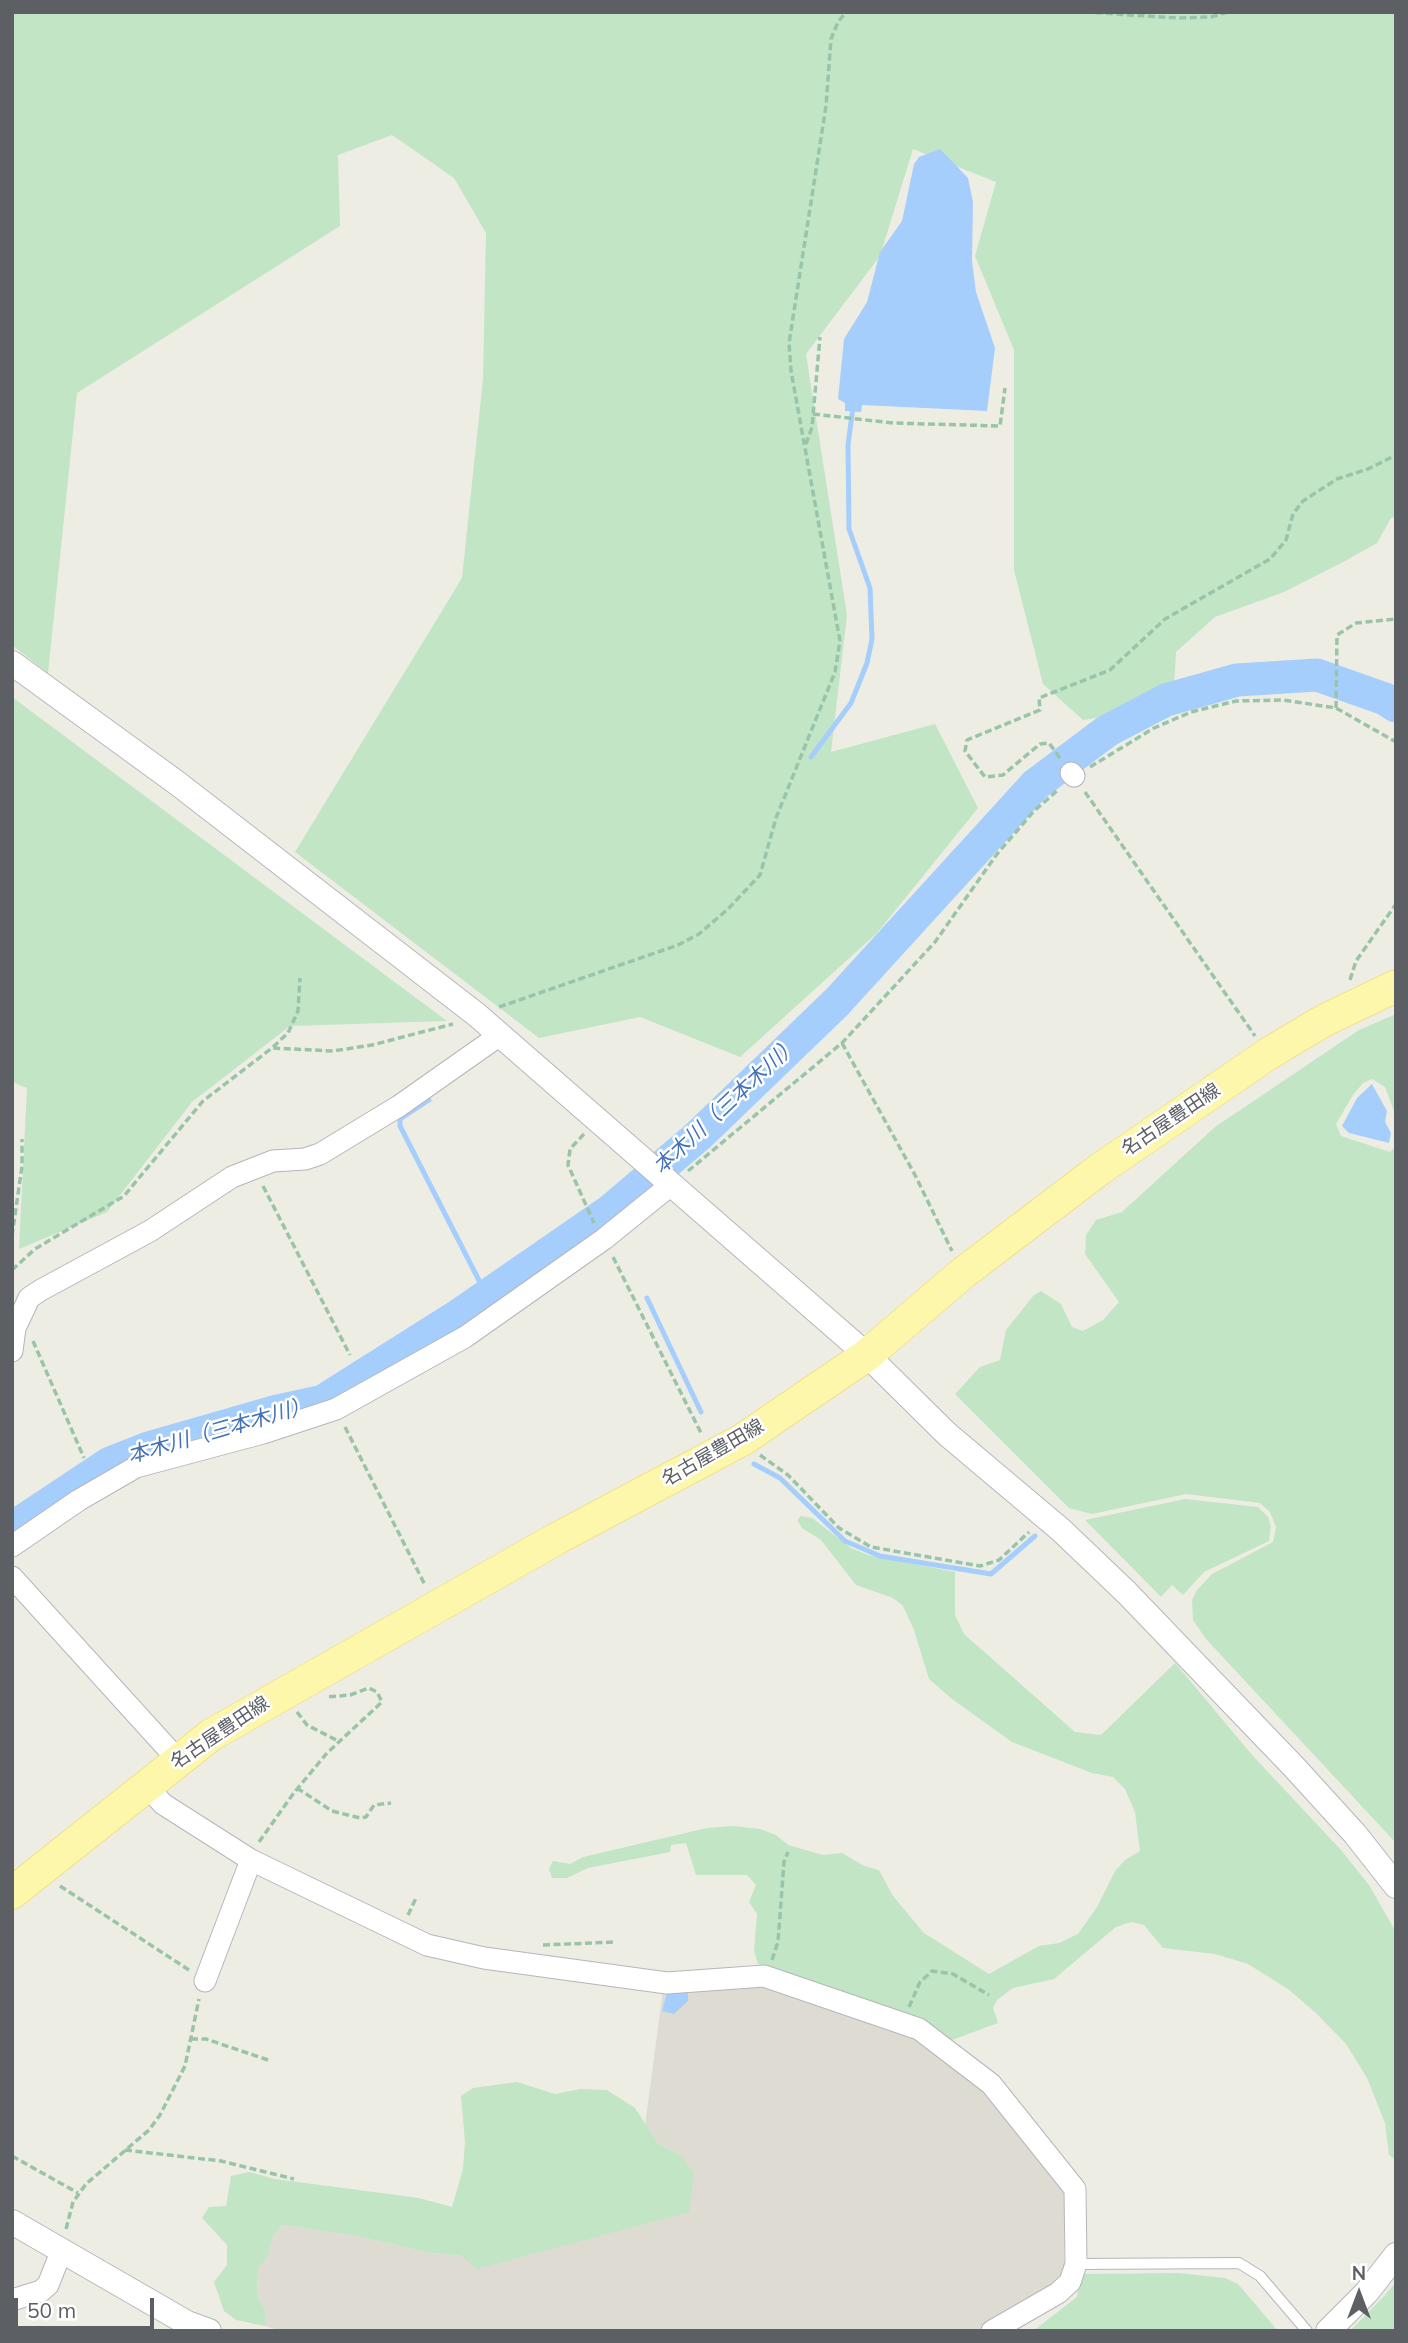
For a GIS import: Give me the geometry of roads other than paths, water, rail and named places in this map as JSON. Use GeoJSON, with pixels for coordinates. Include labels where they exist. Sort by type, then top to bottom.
{"type":"FeatureCollection","features":[{"type":"Feature","properties":{"kind":"main road","name":"名古屋豊田線"},"geometry":{"type":"LineString","coordinates":[[12,1893],[178,1760],[239,1717],[747,1437],[867,1355],[963,1273],[1100,1169],[1268,1054],[1353,1006],[1396,986]]}},
{"type":"Feature","properties":{"kind":"street"},"geometry":{"type":"LineString","coordinates":[[12,663],[177,783],[477,1015],[867,1355],[947,1434],[1044,1516],[1127,1593],[1355,1834],[1396,1886]]}},
{"type":"Feature","properties":{"kind":"street"},"geometry":{"type":"LineString","coordinates":[[12,1351],[14,1328],[29,1298],[41,1290],[89,1266],[232,1177],[273,1161],[305,1159],[320,1154],[399,1106],[500,1035]]}},
{"type":"Feature","properties":{"kind":"street"},"geometry":{"type":"LineString","coordinates":[[12,1546],[79,1500],[136,1467],[263,1433],[336,1409],[465,1337],[604,1239],[671,1183]]}},
{"type":"Feature","properties":{"kind":"street"},"geometry":{"type":"LineString","coordinates":[[12,1577],[178,1760]]}},
{"type":"Feature","properties":{"kind":"street"},"geometry":{"type":"LineString","coordinates":[[146,1785],[163,1804],[250,1859],[427,1945],[455,1954],[667,1983],[767,1977],[919,2029],[991,2084],[1074,2189],[1076,2264],[1070,2282],[992,2331]]}},
{"type":"Feature","properties":{"kind":"street"},"geometry":{"type":"LineString","coordinates":[[205,1981],[250,1859]]}},
{"type":"Feature","properties":{"kind":"street"},"geometry":{"type":"LineString","coordinates":[[12,2222],[187,2323],[209,2331]]}},
{"type":"Feature","properties":{"kind":"street"},"geometry":{"type":"LineString","coordinates":[[12,2300],[41,2291],[48,2284],[61,2252]]}},
{"type":"Feature","properties":{"kind":"street"},"geometry":{"type":"LineString","coordinates":[[1328,2331],[1367,2292],[1396,2255]]}},
{"type":"Feature","properties":{"kind":"lane"},"geometry":{"type":"LineString","coordinates":[[1076,2264],[1239,2263],[1260,2276],[1307,2331]]}},
{"type":"Feature","properties":{"kind":"water"},"geometry":{"type":"Polygon","coordinates":[[[940,149],[968,178],[973,202],[972,261],[976,292],[995,348],[987,411],[862,405],[861,412],[845,411],[845,403],[838,399],[844,339],[867,302],[880,252],[902,221],[914,164],[919,157],[940,149]]]}},
{"type":"Feature","properties":{"kind":"water"},"geometry":{"type":"Polygon","coordinates":[[[1372,1084],[1387,1111],[1385,1122],[1391,1133],[1389,1143],[1349,1133],[1342,1126],[1357,1098],[1372,1084]]]}},
{"type":"Feature","properties":{"kind":"water"},"geometry":{"type":"Polygon","coordinates":[[[667,1992],[688,1992],[688,2001],[674,2014],[662,2011],[667,1992]]]}},
{"type":"Feature","properties":{"kind":"waterway"},"geometry":{"type":"LineString","coordinates":[[811,757],[851,703],[867,663],[872,639],[870,588],[849,529],[848,445],[853,407]]}},
{"type":"Feature","properties":{"kind":"waterway","name":"本木川（三本木川）"},"geometry":{"type":"LineString","coordinates":[[12,1528],[110,1463],[148,1448],[277,1411],[323,1401],[456,1317],[611,1210],[698,1136],[837,1002],[1035,785],[1107,731],[1166,700],[1237,680],[1317,675],[1385,699],[1396,706]]}},
{"type":"Feature","properties":{"kind":"waterway"},"geometry":{"type":"LineString","coordinates":[[429,1100],[400,1119],[400,1126],[487,1296]]}},
{"type":"Feature","properties":{"kind":"waterway"},"geometry":{"type":"LineString","coordinates":[[647,1298],[701,1412]]}},
{"type":"Feature","properties":{"kind":"waterway"},"geometry":{"type":"LineString","coordinates":[[754,1464],[780,1478],[845,1541],[880,1556],[991,1574],[1035,1536]]}}]}
